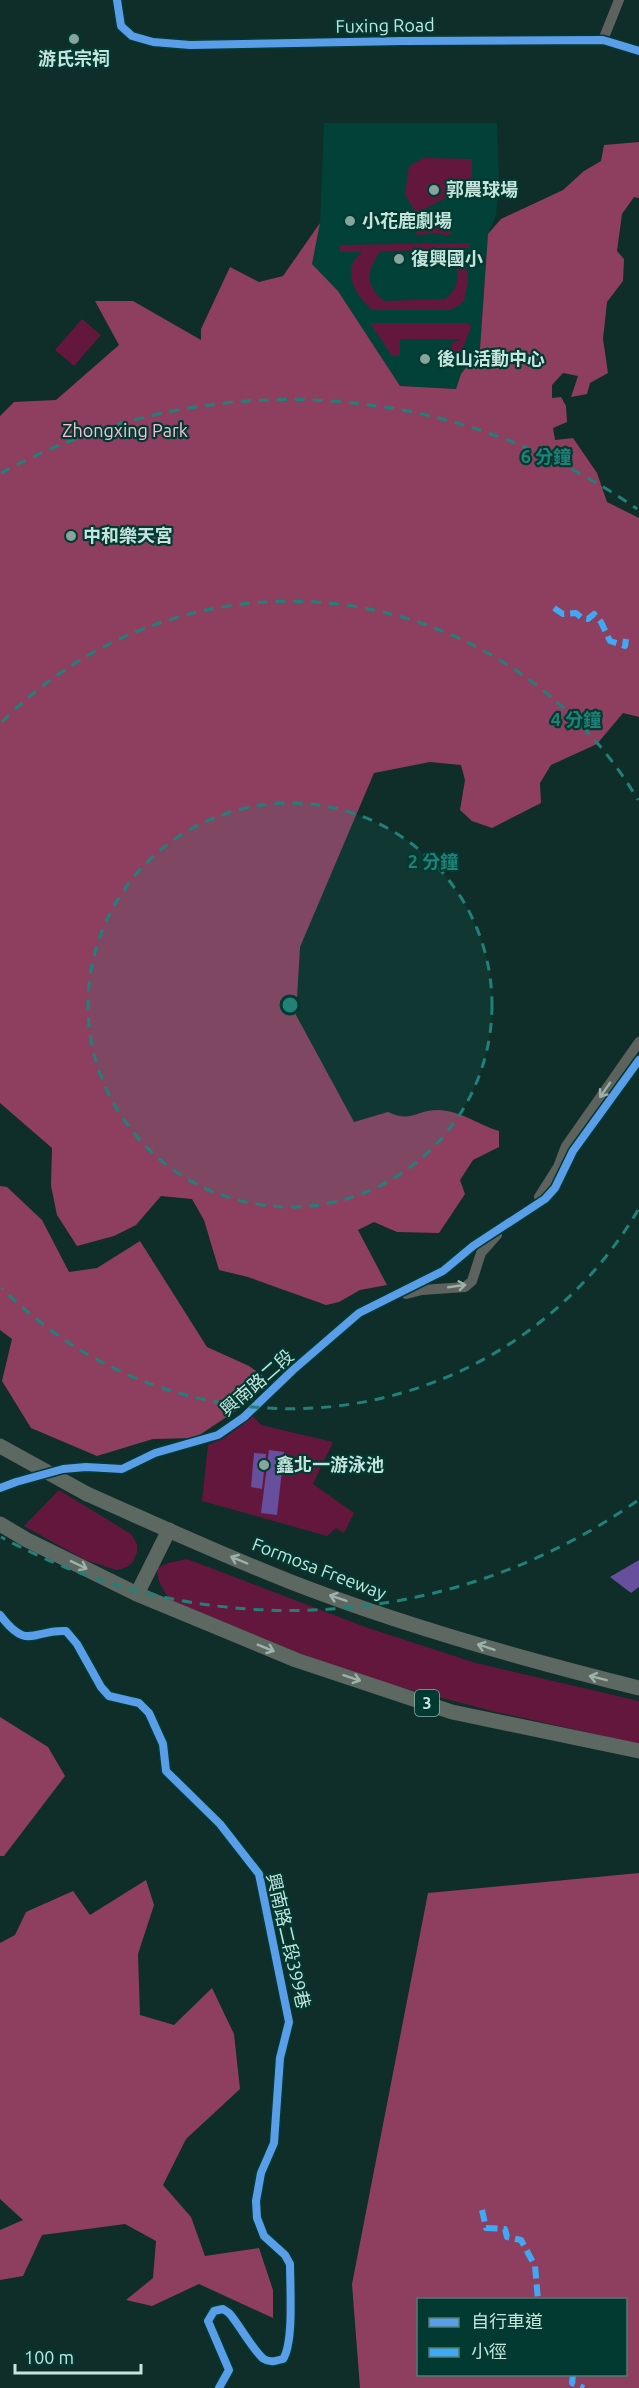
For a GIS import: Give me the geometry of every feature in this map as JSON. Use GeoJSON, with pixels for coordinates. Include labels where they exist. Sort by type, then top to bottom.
{"type":"FeatureCollection","features":[{"type":"Feature","properties":{"kind":"highway","name":"Formosa Freeway"},"geometry":{"type":"LineString","coordinates":[[0,1446],[87,1494],[293,1582],[383,1614],[549,1666],[639,1688]]}},
{"type":"Feature","properties":{"kind":"highway","name":"3"},"geometry":{"type":"LineString","coordinates":[[0,1524],[27,1540],[137,1594],[296,1660],[452,1712],[639,1751]]}},
{"type":"Feature","properties":{"kind":"highway"},"geometry":{"type":"LineString","coordinates":[[137,1594],[169,1530]]}},
{"type":"Feature","properties":{"kind":"street","name":"Fuxing Road"},"geometry":{"type":"LineString","coordinates":[[117,0],[121,26],[132,36],[153,42],[190,45],[603,40],[639,51]]}},
{"type":"Feature","properties":{"kind":"street"},"geometry":{"type":"LineString","coordinates":[[603,40],[619,0]]}},
{"type":"Feature","properties":{"kind":"street"},"geometry":{"type":"LineString","coordinates":[[529,1209],[545,1190],[558,1167],[566,1146],[639,1042]]}},
{"type":"Feature","properties":{"kind":"street"},"geometry":{"type":"LineString","coordinates":[[380,1301],[443,1270],[473,1245],[545,1199],[555,1188],[573,1151],[639,1060]]}},
{"type":"Feature","properties":{"kind":"street"},"geometry":{"type":"LineString","coordinates":[[380,1301],[422,1290],[465,1287],[472,1281],[481,1253],[514,1219]]}},
{"type":"Feature","properties":{"kind":"street","name":"興南路二段"},"geometry":{"type":"LineString","coordinates":[[0,1488],[63,1469],[86,1467],[122,1469],[155,1453],[218,1435],[244,1417],[293,1370],[359,1313],[380,1301]]}},
{"type":"Feature","properties":{"kind":"street","name":"興南路二段399巷"},"geometry":{"type":"LineString","coordinates":[[0,1615],[8,1626],[26,1637],[37,1636],[52,1630],[66,1631],[78,1644],[101,1687],[109,1696],[139,1703],[149,1713],[163,1744],[166,1771],[220,1824],[260,1874],[289,2022],[280,2058],[274,2143],[261,2173],[256,2201],[257,2218],[264,2236],[285,2255],[290,2264],[289,2339],[287,2352],[283,2359],[275,2362],[266,2360],[258,2353],[229,2313],[223,2309],[214,2311],[208,2321],[229,2370],[219,2388]]}},
{"type":"Feature","properties":{"kind":"shaded area","name":"復興國小"},"geometry":{"type":"Polygon","coordinates":[[[324,123],[497,123],[499,181],[496,215],[488,234],[480,349],[461,374],[456,389],[400,386],[338,291],[312,264],[320,223],[324,123]]]}},
{"type":"Feature","properties":{"kind":"shaded area","name":"郭農球場"},"geometry":{"type":"Polygon","coordinates":[[[424,158],[472,159],[472,185],[416,213],[405,194],[409,166],[424,158]]]}},
{"type":"Feature","properties":{"kind":"shaded area"},"geometry":{"type":"Polygon","coordinates":[[[442,220],[452,233],[445,236],[439,233],[417,235],[416,232],[442,220]]]}},
{"type":"Feature","properties":{"kind":"shaded area"},"geometry":{"type":"Polygon","coordinates":[[[470,243],[469,248],[458,248],[465,257],[468,281],[464,301],[449,310],[373,310],[359,296],[351,276],[353,263],[362,252],[340,252],[340,245],[470,243]],[[439,250],[381,251],[370,271],[373,290],[384,301],[445,299],[455,288],[457,280],[456,264],[447,253],[439,250]]]}},
{"type":"Feature","properties":{"kind":"shaded area"},"geometry":{"type":"Polygon","coordinates":[[[82,319],[101,335],[74,366],[55,350],[82,319]]]}},
{"type":"Feature","properties":{"kind":"shaded area"},"geometry":{"type":"Polygon","coordinates":[[[370,323],[468,323],[471,327],[463,348],[452,363],[452,343],[462,339],[400,339],[400,356],[392,356],[370,323]]]}},
{"type":"Feature","properties":{"kind":"shaded area","name":"鑫北一游泳池"},"geometry":{"type":"Polygon","coordinates":[[[253,1416],[261,1425],[333,1442],[313,1484],[354,1513],[344,1533],[336,1528],[327,1536],[202,1501],[208,1445],[227,1436],[253,1416]]]}},
{"type":"Feature","properties":{"kind":"shaded area"},"geometry":{"type":"Polygon","coordinates":[[[269,1450],[284,1452],[277,1515],[261,1513],[269,1450]]]}},
{"type":"Feature","properties":{"kind":"shaded area"},"geometry":{"type":"Polygon","coordinates":[[[254,1453],[266,1454],[262,1489],[251,1487],[254,1453]]]}},
{"type":"Feature","properties":{"kind":"shaded area"},"geometry":{"type":"Polygon","coordinates":[[[59,1490],[131,1534],[137,1544],[133,1562],[117,1570],[85,1560],[24,1526],[59,1490]]]}},
{"type":"Feature","properties":{"kind":"shaded area"},"geometry":{"type":"Polygon","coordinates":[[[187,1559],[368,1628],[476,1663],[639,1701],[639,1744],[492,1711],[381,1682],[299,1653],[170,1600],[159,1581],[158,1568],[168,1563],[187,1559]]]}},
{"type":"Feature","properties":{"kind":"shaded area"},"geometry":{"type":"Polygon","coordinates":[[[639,1560],[639,1587],[631,1593],[610,1577],[639,1560]]]}},
{"type":"Feature","properties":{"kind":"green space","name":"Zhongxing Park"},"geometry":{"type":"Polygon","coordinates":[[[639,142],[639,198],[634,197],[622,214],[617,251],[624,259],[623,281],[607,302],[603,339],[608,373],[590,383],[587,394],[571,397],[578,376],[563,373],[552,385],[552,398],[561,397],[566,406],[567,422],[553,428],[555,440],[573,438],[597,473],[607,502],[639,518],[639,717],[623,713],[597,744],[551,765],[540,783],[541,803],[492,828],[472,821],[460,810],[465,780],[461,765],[430,762],[374,773],[300,947],[296,1015],[354,1122],[388,1112],[408,1116],[430,1111],[446,1111],[499,1131],[499,1147],[473,1160],[460,1180],[465,1194],[439,1233],[397,1232],[374,1222],[358,1230],[387,1285],[360,1290],[339,1302],[326,1305],[248,1277],[219,1270],[204,1220],[192,1199],[161,1196],[136,1225],[114,1236],[77,1246],[57,1215],[51,1186],[52,1148],[0,1103],[0,416],[14,402],[56,400],[119,345],[95,301],[133,301],[201,340],[201,329],[230,267],[259,282],[283,276],[320,223],[312,264],[338,291],[400,386],[456,389],[461,374],[480,349],[488,234],[501,219],[563,190],[584,171],[601,161],[604,145],[639,142]]]}},
{"type":"Feature","properties":{"kind":"green space"},"geometry":{"type":"Polygon","coordinates":[[[0,1186],[7,1187],[42,1220],[69,1272],[97,1268],[140,1241],[207,1347],[249,1366],[267,1379],[259,1392],[195,1438],[153,1439],[97,1456],[31,1428],[2,1381],[12,1339],[0,1330],[0,1186]]]}},
{"type":"Feature","properties":{"kind":"green space"},"geometry":{"type":"Polygon","coordinates":[[[0,1717],[48,1747],[65,1776],[4,1856],[0,1856],[0,1717]]]}},
{"type":"Feature","properties":{"kind":"green space"},"geometry":{"type":"Polygon","coordinates":[[[639,1873],[639,2388],[360,2388],[352,2284],[428,1893],[639,1873]]]}},
{"type":"Feature","properties":{"kind":"green space"},"geometry":{"type":"Polygon","coordinates":[[[146,1880],[154,1905],[138,1954],[140,2015],[174,2025],[212,1988],[234,2034],[240,2089],[186,2139],[163,2185],[191,2217],[205,2256],[259,2248],[273,2290],[273,2318],[199,2284],[152,2306],[126,2300],[153,2278],[156,2241],[125,2224],[42,2235],[23,2276],[0,2280],[0,2230],[23,2220],[0,2199],[0,1943],[15,1935],[26,1912],[73,1891],[90,1915],[146,1880]]]}},
{"type":"Feature","properties":{"kind":"marked path"},"geometry":{"type":"LineString","coordinates":[[554,608],[563,614],[576,613],[588,619],[594,614],[601,622],[610,641],[625,646],[626,639]]}},
{"type":"Feature","properties":{"kind":"marked path"},"geometry":{"type":"LineString","coordinates":[[482,2210],[486,2228],[505,2229],[507,2237],[521,2240],[535,2266],[538,2298]]}},
{"type":"Feature","properties":{"kind":"marked path"},"geometry":{"type":"LineString","coordinates":[[573,2376],[572,2383],[584,2388]]}},
{"type":"Feature","properties":{"kind":"cycle path"},"geometry":{"type":"LineString","coordinates":[[117,0],[121,26],[132,36],[153,42],[190,45],[603,40],[639,51]]}},
{"type":"Feature","properties":{"kind":"cycle path"},"geometry":{"type":"LineString","coordinates":[[0,1488],[63,1469],[86,1467],[122,1469],[155,1453],[218,1435],[244,1417],[293,1370],[359,1313],[443,1271],[473,1246],[545,1199],[555,1188],[573,1151],[639,1060]]}},
{"type":"Feature","properties":{"kind":"cycle path"},"geometry":{"type":"LineString","coordinates":[[0,1615],[17,1633],[24,1636],[66,1631],[77,1644],[101,1687],[109,1696],[139,1703],[149,1713],[163,1744],[166,1771],[220,1824],[259,1874],[289,2022],[280,2058],[274,2143],[261,2173],[256,2201],[257,2218],[264,2236],[285,2255],[290,2264],[290,2328],[283,2359],[269,2361],[256,2350],[229,2313],[223,2309],[214,2311],[208,2321],[229,2370],[219,2388]]}},
{"type":"Feature","properties":{"kind":"place","name":"游氏宗祠"},"geometry":{"type":"Point","coordinates":[74,39]}},
{"type":"Feature","properties":{"kind":"place","name":"郭農球場"},"geometry":{"type":"Point","coordinates":[434,190]}},
{"type":"Feature","properties":{"kind":"place","name":"小花鹿劇場"},"geometry":{"type":"Point","coordinates":[350,221]}},
{"type":"Feature","properties":{"kind":"place","name":"復興國小"},"geometry":{"type":"Point","coordinates":[399,259]}},
{"type":"Feature","properties":{"kind":"place","name":"後山活動中心"},"geometry":{"type":"Point","coordinates":[425,359]}},
{"type":"Feature","properties":{"kind":"place","name":"中和樂天宮"},"geometry":{"type":"Point","coordinates":[71,536]}},
{"type":"Feature","properties":{"kind":"place","name":"鑫北一游泳池"},"geometry":{"type":"Point","coordinates":[264,1465]}}]}
